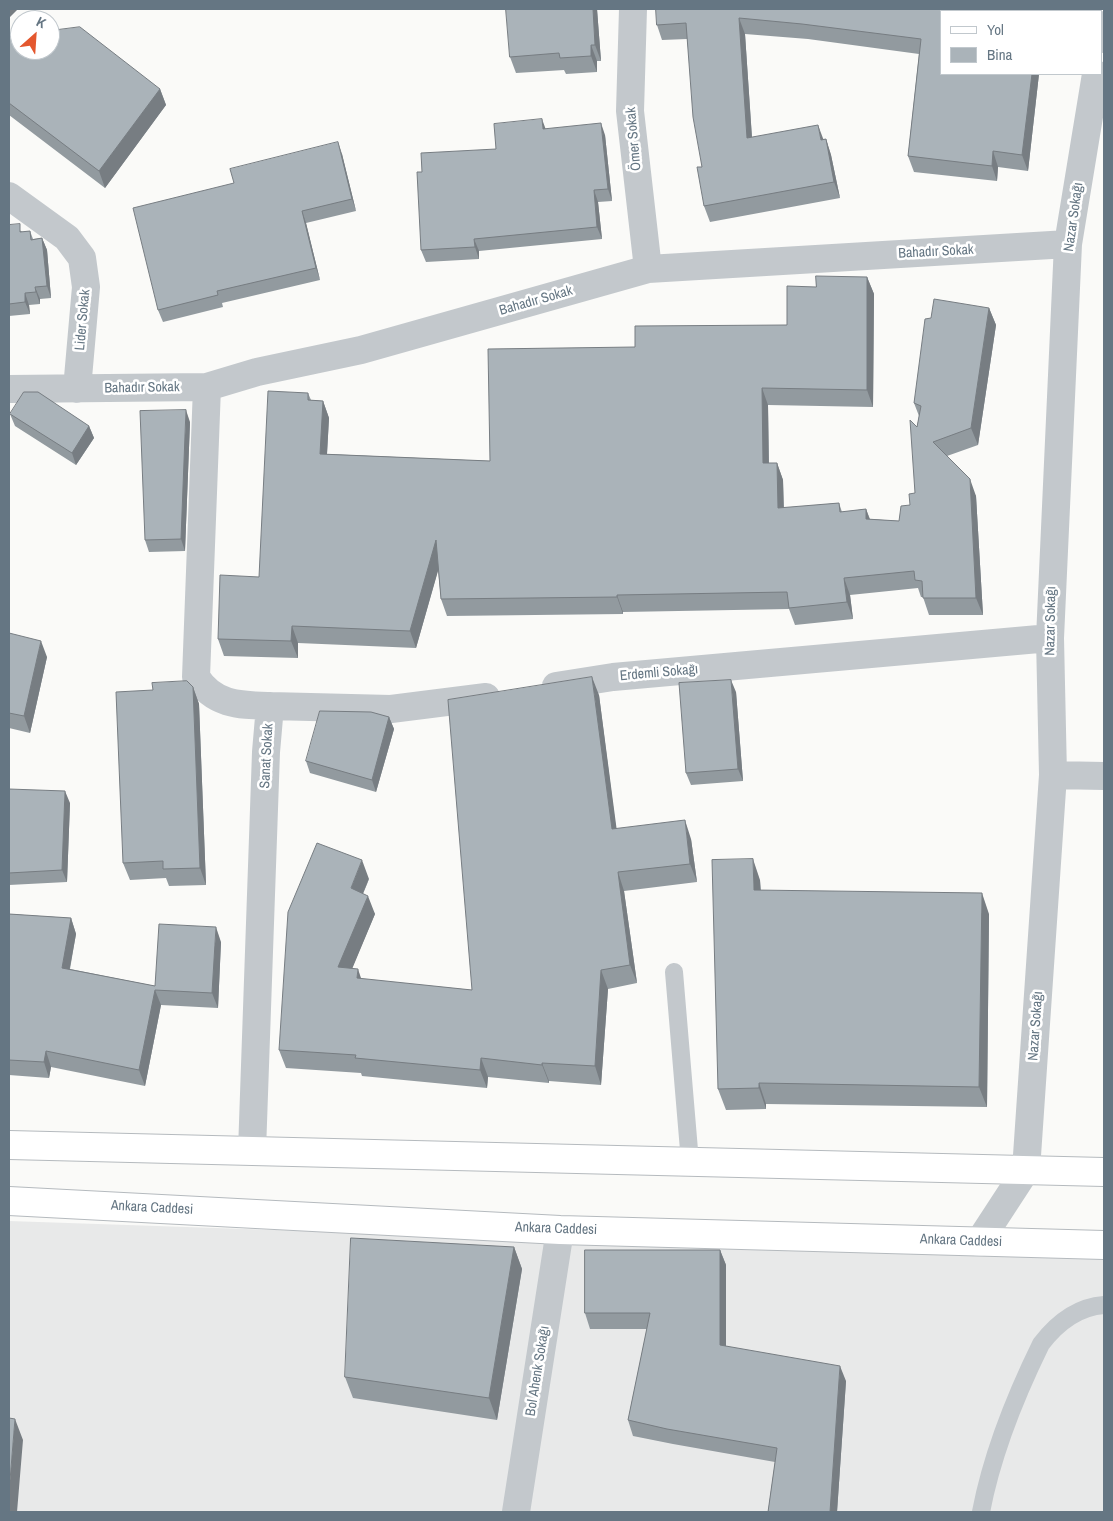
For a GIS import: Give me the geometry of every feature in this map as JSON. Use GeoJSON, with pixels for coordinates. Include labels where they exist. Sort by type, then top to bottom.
{"type":"FeatureCollection","features":[{"type":"Feature","properties":{"kind":"main road"},"geometry":{"type":"LineString","coordinates":[[9,1145],[1104,1172]]}},
{"type":"Feature","properties":{"kind":"main road","name":"Ankara Caddesi"},"geometry":{"type":"LineString","coordinates":[[9,1201],[560,1230],[1104,1245]]}},
{"type":"Feature","properties":{"kind":"street","name":"Ömer Sokak"},"geometry":{"type":"LineString","coordinates":[[634,9],[630,111],[648,269]]}},
{"type":"Feature","properties":{"kind":"street","name":"Nazar Sokağı"},"geometry":{"type":"LineString","coordinates":[[1026,1170],[1053,775],[1050,638],[1068,244],[1096,75]]}},
{"type":"Feature","properties":{"kind":"street","name":"Lider Sokak"},"geometry":{"type":"LineString","coordinates":[[9,196],[67,238],[82,258],[86,286],[77,389]]}},
{"type":"Feature","properties":{"kind":"street","name":"Bahadır Sokak"},"geometry":{"type":"LineString","coordinates":[[9,389],[207,387],[257,372],[361,350],[648,269],[1068,244]]}},
{"type":"Feature","properties":{"kind":"street","name":"Sanat Sokak"},"geometry":{"type":"LineString","coordinates":[[207,387],[196,677],[204,689],[227,702],[270,706],[266,752],[252,1151]]}},
{"type":"Feature","properties":{"kind":"street","name":"Erdemli Sokağı"},"geometry":{"type":"LineString","coordinates":[[535,690],[613,677],[1050,638]]}},
{"type":"Feature","properties":{"kind":"street"},"geometry":{"type":"LineString","coordinates":[[270,706],[391,709],[506,694]]}},
{"type":"Feature","properties":{"kind":"street"},"geometry":{"type":"LineString","coordinates":[[1053,775],[1104,776]]}},
{"type":"Feature","properties":{"kind":"street"},"geometry":{"type":"LineString","coordinates":[[979,1242],[1026,1170]]}},
{"type":"Feature","properties":{"kind":"street","name":"Bol Ahenk Sokağı"},"geometry":{"type":"LineString","coordinates":[[516,1512],[560,1230]]}},
{"type":"Feature","properties":{"kind":"lane"},"geometry":{"type":"LineString","coordinates":[[674,972],[690,1162]]}},
{"type":"Feature","properties":{"kind":"lane"},"geometry":{"type":"LineString","coordinates":[[981,1512],[987,1482],[999,1443],[1041,1344],[1062,1320],[1079,1311],[1104,1305]]}},
{"type":"Feature","properties":{"kind":"shaded area"},"geometry":{"type":"Polygon","coordinates":[[[9,1221],[1104,1258],[1104,1512],[9,1512],[9,1221]]]}},
{"type":"Feature","properties":{"kind":"building"},"geometry":{"type":"Polygon","coordinates":[[[506,9],[593,9],[595,45],[591,45],[591,56],[560,58],[559,53],[510,57],[506,9]]]}},
{"type":"Feature","properties":{"kind":"building"},"geometry":{"type":"Polygon","coordinates":[[[656,9],[1040,9],[940,10],[940,75],[1032,75],[1022,155],[993,151],[992,166],[908,156],[921,39],[739,18],[747,138],[818,125],[821,140],[826,139],[834,182],[704,206],[697,167],[702,167],[693,117],[686,23],[657,25],[656,9]]]}},
{"type":"Feature","properties":{"kind":"building"},"geometry":{"type":"Polygon","coordinates":[[[80,27],[160,89],[99,171],[9,103],[9,37],[10,60],[60,60],[60,30],[80,27]]]}},
{"type":"Feature","properties":{"kind":"building"},"geometry":{"type":"Polygon","coordinates":[[[542,119],[543,129],[601,123],[608,189],[594,190],[597,227],[474,239],[475,247],[421,250],[417,172],[422,172],[421,153],[496,149],[494,124],[542,119]]]}},
{"type":"Feature","properties":{"kind":"building"},"geometry":{"type":"Polygon","coordinates":[[[338,142],[352,199],[302,211],[316,268],[217,291],[218,295],[158,310],[133,208],[234,183],[230,169],[338,142]]]}},
{"type":"Feature","properties":{"kind":"building"},"geometry":{"type":"Polygon","coordinates":[[[20,224],[20,232],[30,231],[31,240],[42,238],[47,286],[35,287],[36,292],[25,293],[25,302],[9,304],[9,225],[20,224]]]}},
{"type":"Feature","properties":{"kind":"building"},"geometry":{"type":"Polygon","coordinates":[[[816,276],[867,277],[867,390],[762,388],[763,463],[777,463],[778,508],[839,503],[840,512],[866,509],[866,519],[899,521],[901,506],[910,505],[909,494],[915,493],[910,420],[917,427],[921,406],[914,403],[925,319],[931,318],[934,299],[989,308],[971,428],[933,442],[970,479],[976,598],[923,598],[922,581],[915,580],[914,571],[844,578],[847,602],[789,608],[787,592],[617,595],[617,597],[441,599],[436,540],[410,631],[292,626],[291,641],[218,639],[220,575],[259,577],[268,391],[308,393],[308,400],[323,401],[320,454],[490,461],[488,349],[635,347],[635,326],[787,325],[787,286],[816,287],[816,276]]]}},
{"type":"Feature","properties":{"kind":"building"},"geometry":{"type":"Polygon","coordinates":[[[24,392],[38,392],[89,426],[72,453],[10,414],[24,392]]]}},
{"type":"Feature","properties":{"kind":"building"},"geometry":{"type":"Polygon","coordinates":[[[186,410],[181,539],[145,540],[140,411],[186,410]]]}},
{"type":"Feature","properties":{"kind":"building"},"geometry":{"type":"Polygon","coordinates":[[[9,633],[41,641],[24,716],[9,713],[9,633]]]}},
{"type":"Feature","properties":{"kind":"building"},"geometry":{"type":"Polygon","coordinates":[[[592,677],[612,829],[685,820],[690,864],[618,872],[630,965],[601,970],[595,1066],[542,1063],[542,1065],[481,1058],[480,1070],[355,1058],[356,1055],[279,1050],[288,912],[317,843],[362,860],[351,888],[368,896],[338,967],[358,969],[357,978],[472,990],[448,700],[592,677]]]}},
{"type":"Feature","properties":{"kind":"building"},"geometry":{"type":"Polygon","coordinates":[[[731,680],[738,769],[686,773],[679,683],[731,680]]]}},
{"type":"Feature","properties":{"kind":"building"},"geometry":{"type":"Polygon","coordinates":[[[187,681],[193,687],[200,868],[163,869],[163,861],[123,863],[116,692],[153,690],[152,683],[187,681]]]}},
{"type":"Feature","properties":{"kind":"building"},"geometry":{"type":"Polygon","coordinates":[[[320,711],[371,712],[389,717],[372,780],[306,761],[320,711]]]}},
{"type":"Feature","properties":{"kind":"building"},"geometry":{"type":"Polygon","coordinates":[[[9,789],[65,791],[62,870],[9,873],[9,789]]]}},
{"type":"Feature","properties":{"kind":"building"},"geometry":{"type":"Polygon","coordinates":[[[753,859],[754,890],[982,893],[979,1087],[759,1083],[759,1088],[718,1089],[712,860],[753,859]]]}},
{"type":"Feature","properties":{"kind":"building"},"geometry":{"type":"Polygon","coordinates":[[[9,914],[71,918],[62,968],[155,986],[159,924],[216,927],[212,993],[155,990],[139,1070],[46,1051],[44,1062],[9,1060],[9,914]]]}},
{"type":"Feature","properties":{"kind":"building"},"geometry":{"type":"Polygon","coordinates":[[[351,1238],[514,1247],[489,1398],[345,1377],[351,1238]]]}},
{"type":"Feature","properties":{"kind":"building"},"geometry":{"type":"Polygon","coordinates":[[[585,1250],[720,1250],[720,1345],[840,1366],[830,1512],[768,1512],[777,1448],[667,1429],[628,1420],[650,1313],[585,1313],[585,1250]]]}},
{"type":"Feature","properties":{"kind":"building"},"geometry":{"type":"Polygon","coordinates":[[[9,1418],[15,1419],[9,1493],[9,1418]]]}}]}
